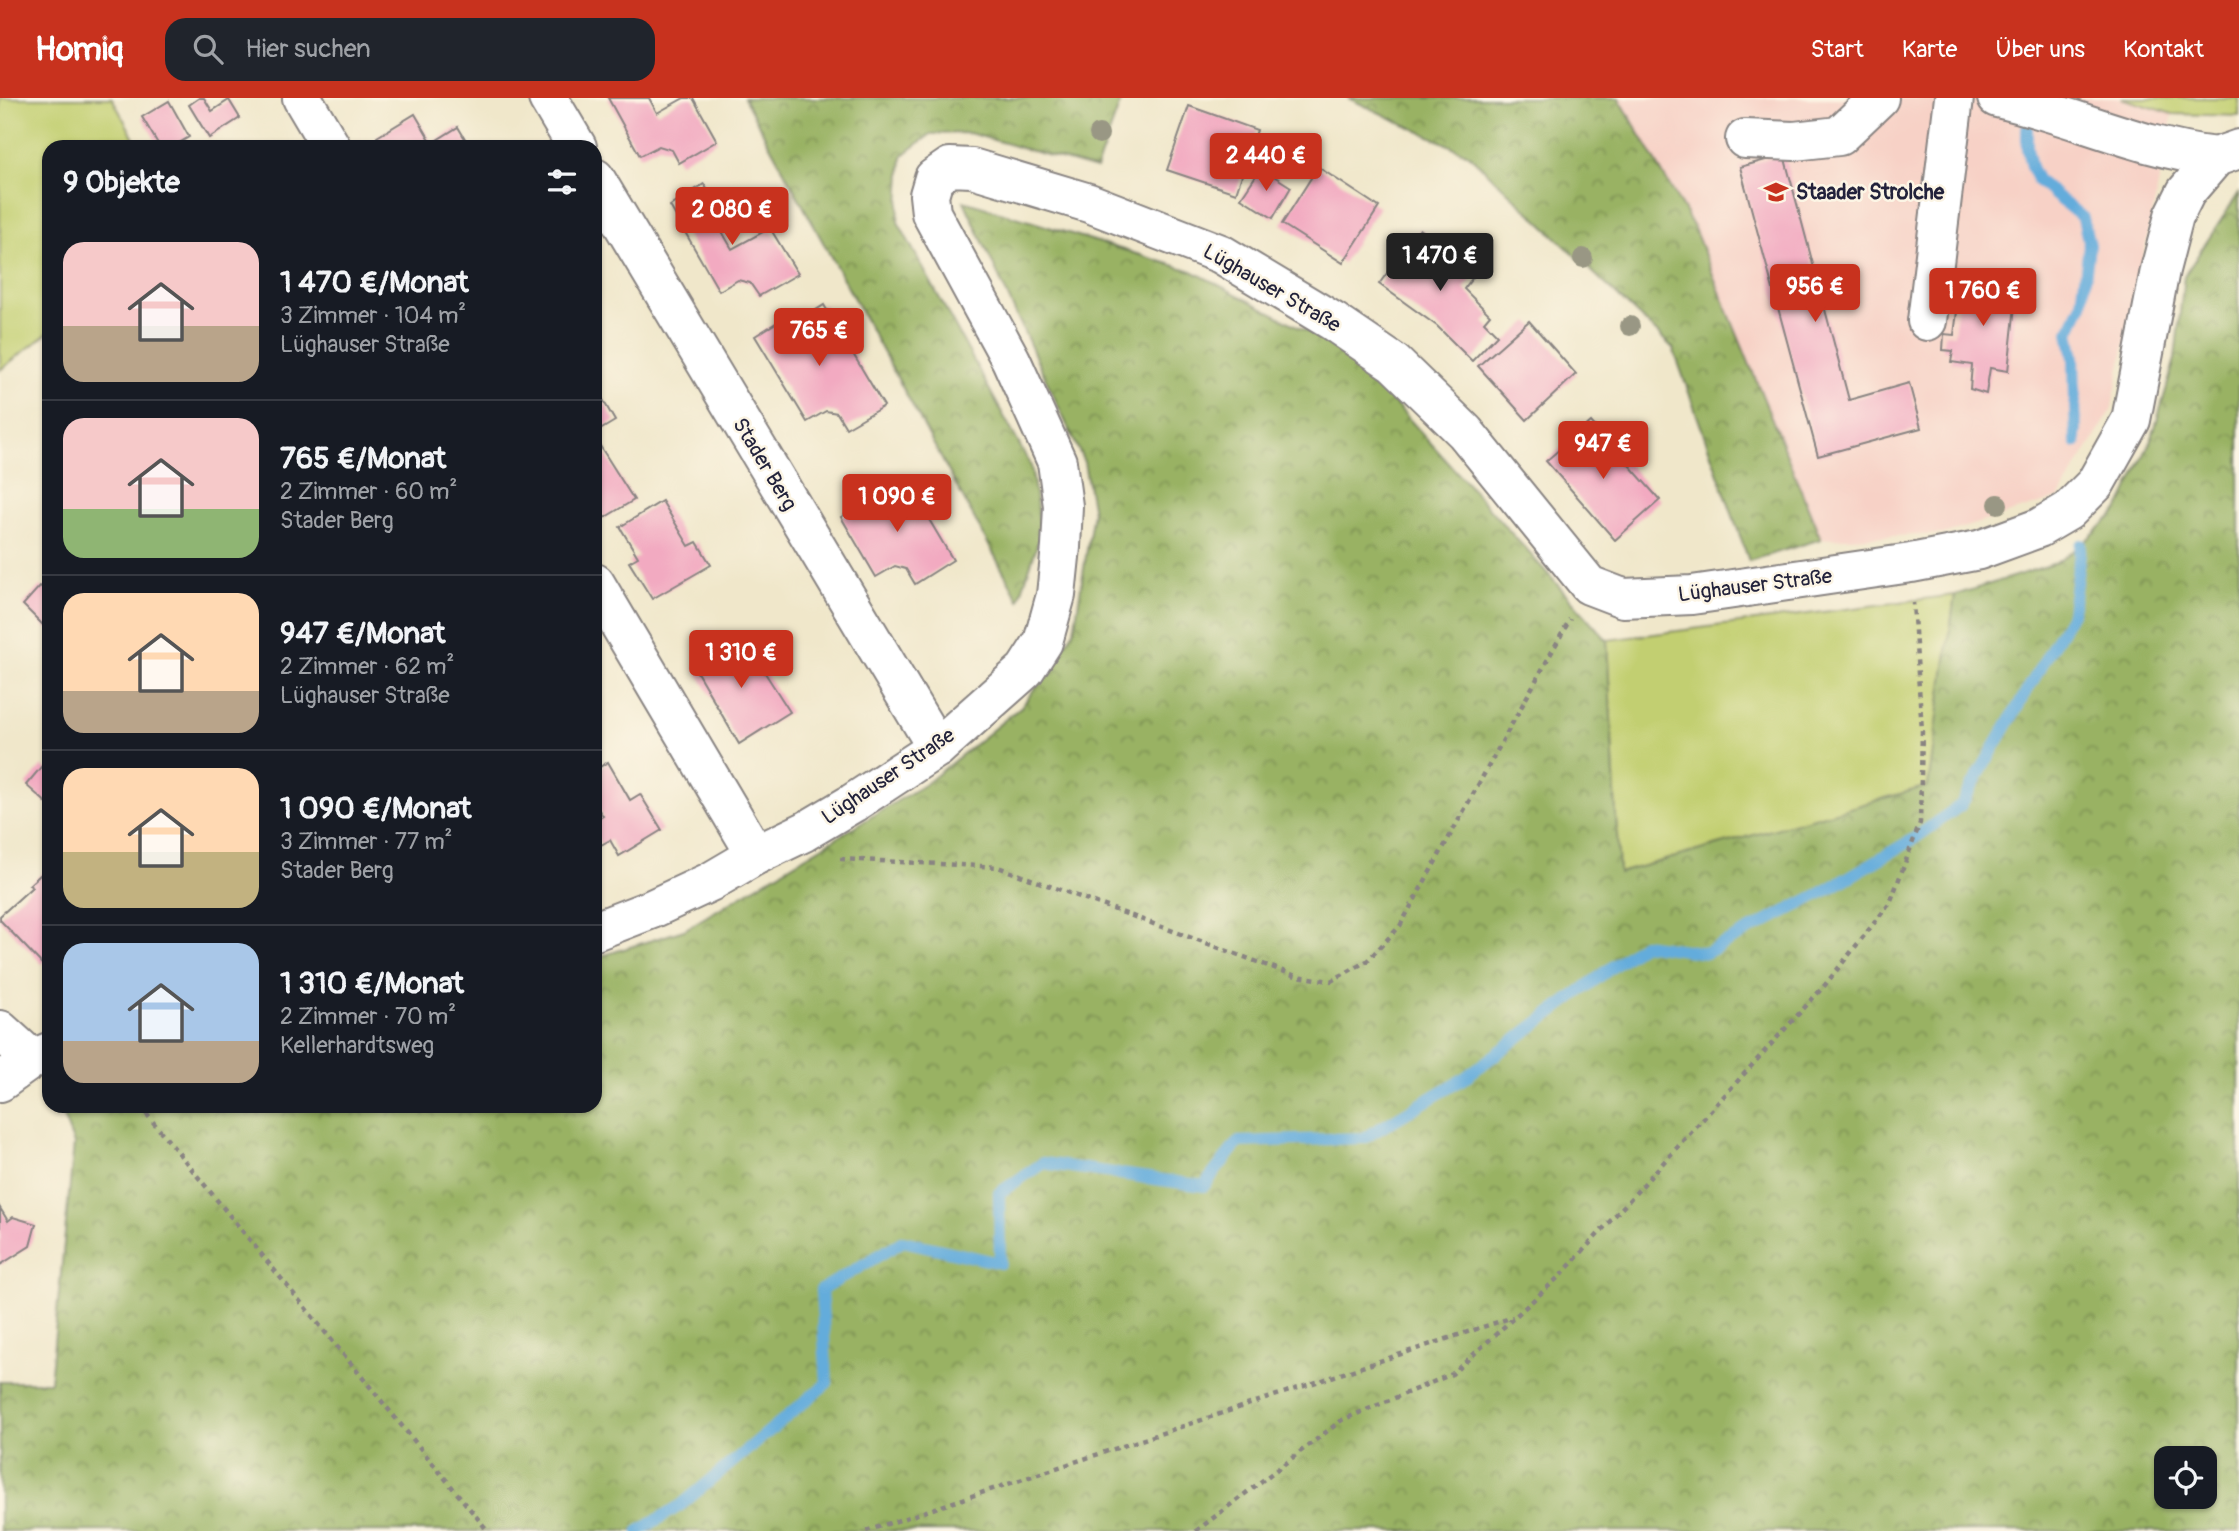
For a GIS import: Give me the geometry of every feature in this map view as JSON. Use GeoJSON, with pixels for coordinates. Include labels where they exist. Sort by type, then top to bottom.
{"type":"FeatureCollection","features":[{"type":"Feature","properties":{"kind":"street"},"geometry":{"type":"LineString","coordinates":[[302,98],[327,140]]}},
{"type":"Feature","properties":{"kind":"street"},"geometry":{"type":"LineString","coordinates":[[548,98],[573,140]]}},
{"type":"Feature","properties":{"kind":"street"},"geometry":{"type":"LineString","coordinates":[[1745,139],[1794,141],[1839,136],[1879,98]]}},
{"type":"Feature","properties":{"kind":"street"},"geometry":{"type":"LineString","coordinates":[[1927,321],[1954,98]]}},
{"type":"Feature","properties":{"kind":"street"},"geometry":{"type":"LineString","coordinates":[[1997,98],[2045,110],[2181,153],[2228,153]]}},
{"type":"Feature","properties":{"kind":"street","name":"Lüghauser Straße"},"geometry":{"type":"LineString","coordinates":[[602,922],[710,882],[756,855],[804,832],[937,748],[1025,670],[1043,642],[1056,595],[1063,506],[1057,462],[1011,360],[931,213],[929,195],[934,178],[950,167],[972,168],[1089,203],[1221,254],[1334,322],[1394,363],[1465,432],[1589,585],[1623,598],[1692,595],[1910,563],[1979,550],[2039,528],[2068,511],[2095,484],[2131,420],[2160,270],[2174,216],[2186,192],[2228,153]]}},
{"type":"Feature","properties":{"kind":"street","name":"Stader Berg"},"geometry":{"type":"LineString","coordinates":[[602,190],[937,748]]}},
{"type":"Feature","properties":{"kind":"street"},"geometry":{"type":"LineString","coordinates":[[602,595],[756,855]]}},
{"type":"Feature","properties":{"kind":"street"},"geometry":{"type":"LineString","coordinates":[[0,1030],[40,1055],[0,1083]]}},
{"type":"Feature","properties":{"kind":"path"},"geometry":{"type":"LineString","coordinates":[[1196,1531],[1342,1420],[1452,1374],[1562,1275],[1825,985],[1890,903],[1920,823],[1922,730],[1910,563]]}},
{"type":"Feature","properties":{"kind":"path"},"geometry":{"type":"LineString","coordinates":[[837,859],[998,867],[1296,976],[1331,981],[1367,961],[1400,926],[1589,585]]}},
{"type":"Feature","properties":{"kind":"path"},"geometry":{"type":"LineString","coordinates":[[146,1113],[488,1531]]}},
{"type":"Feature","properties":{"kind":"path"},"geometry":{"type":"LineString","coordinates":[[866,1531],[1516,1316]]}},
{"type":"Feature","properties":{"kind":"shaded area"},"geometry":{"type":"Polygon","coordinates":[[[1619,98],[2120,98],[2173,114],[2111,411],[2058,498],[1943,534],[1821,539],[1693,226],[1619,98]]]}},
{"type":"Feature","properties":{"kind":"green space"},"geometry":{"type":"Polygon","coordinates":[[[0,98],[112,98],[135,140],[42,140],[42,337],[0,370],[0,98]]]}},
{"type":"Feature","properties":{"kind":"green space"},"geometry":{"type":"Polygon","coordinates":[[[744,98],[1122,98],[1096,169],[969,133],[931,134],[902,156],[898,222],[1031,466],[1041,533],[1019,600],[744,98]]]}},
{"type":"Feature","properties":{"kind":"green space"},"geometry":{"type":"Polygon","coordinates":[[[1348,98],[1619,98],[1693,226],[1821,539],[1749,561],[1673,348],[1468,154],[1348,98]]]}},
{"type":"Feature","properties":{"kind":"green space"},"geometry":{"type":"Polygon","coordinates":[[[2121,98],[2239,98],[2239,116],[2173,114],[2121,98]]]}},
{"type":"Feature","properties":{"kind":"green space"},"geometry":{"type":"Polygon","coordinates":[[[2239,193],[2239,1531],[0,1531],[0,1382],[50,1382],[74,1144],[62,1113],[602,1113],[602,956],[684,930],[927,783],[1023,705],[1074,631],[1093,512],[1084,462],[964,201],[1192,271],[1351,354],[1607,640],[1619,873],[1928,786],[1955,595],[2056,563],[2081,545],[2118,511],[2152,438],[2175,359],[2184,276],[2239,193]]]}},
{"type":"Feature","properties":{"kind":"green space"},"geometry":{"type":"Polygon","coordinates":[[[1955,595],[1929,786],[1619,873],[1607,640],[1955,595]]]}},
{"type":"Feature","properties":{"kind":"building"},"geometry":{"type":"Polygon","coordinates":[[[199,98],[204,98],[212,111],[229,100],[240,118],[209,138],[189,105],[199,98]]]}},
{"type":"Feature","properties":{"kind":"building"},"geometry":{"type":"Polygon","coordinates":[[[608,98],[649,98],[657,113],[684,98],[693,98],[717,141],[679,163],[672,150],[659,146],[640,156],[608,98]]]}},
{"type":"Feature","properties":{"kind":"building"},"geometry":{"type":"Polygon","coordinates":[[[169,101],[189,137],[184,140],[156,140],[142,117],[169,101]]]}},
{"type":"Feature","properties":{"kind":"building"},"geometry":{"type":"Polygon","coordinates":[[[1189,106],[1257,130],[1236,193],[1167,170],[1189,106]]]}},
{"type":"Feature","properties":{"kind":"building"},"geometry":{"type":"Polygon","coordinates":[[[415,114],[430,140],[379,140],[377,137],[415,114]]]}},
{"type":"Feature","properties":{"kind":"building"},"geometry":{"type":"Polygon","coordinates":[[[458,127],[466,140],[437,140],[458,127]]]}},
{"type":"Feature","properties":{"kind":"building"},"geometry":{"type":"Polygon","coordinates":[[[1784,155],[1849,400],[1909,383],[1921,428],[1818,456],[1740,167],[1784,155]]]}},
{"type":"Feature","properties":{"kind":"building"},"geometry":{"type":"Polygon","coordinates":[[[1318,167],[1379,207],[1343,263],[1282,224],[1318,167]]]}},
{"type":"Feature","properties":{"kind":"building"},"geometry":{"type":"Polygon","coordinates":[[[1261,168],[1291,187],[1273,218],[1241,198],[1261,168]]]}},
{"type":"Feature","properties":{"kind":"building"},"geometry":{"type":"Polygon","coordinates":[[[704,184],[720,211],[713,216],[732,249],[770,228],[798,274],[759,296],[750,283],[738,280],[719,291],[670,206],[704,184]]]}},
{"type":"Feature","properties":{"kind":"building"},"geometry":{"type":"Polygon","coordinates":[[[1420,229],[1477,272],[1464,289],[1490,315],[1484,322],[1497,335],[1472,361],[1437,326],[1379,284],[1420,229]]]}},
{"type":"Feature","properties":{"kind":"building"},"geometry":{"type":"Polygon","coordinates":[[[1983,269],[2001,272],[1998,285],[2017,287],[2008,371],[1990,368],[1986,394],[1970,389],[1972,365],[1951,362],[1953,351],[1943,350],[1944,334],[1954,335],[1961,280],[1981,283],[1983,269]]]}},
{"type":"Feature","properties":{"kind":"building"},"geometry":{"type":"Polygon","coordinates":[[[824,305],[884,406],[846,428],[837,413],[826,411],[807,422],[755,336],[789,315],[794,324],[824,305]]]}},
{"type":"Feature","properties":{"kind":"building"},"geometry":{"type":"Polygon","coordinates":[[[1529,321],[1576,374],[1527,420],[1478,366],[1529,321]]]}},
{"type":"Feature","properties":{"kind":"building"},"geometry":{"type":"Polygon","coordinates":[[[602,398],[615,421],[602,429],[602,398]]]}},
{"type":"Feature","properties":{"kind":"building"},"geometry":{"type":"Polygon","coordinates":[[[1591,422],[1660,500],[1615,540],[1546,461],[1591,422]]]}},
{"type":"Feature","properties":{"kind":"building"},"geometry":{"type":"Polygon","coordinates":[[[602,449],[634,500],[604,518],[602,515],[602,449]]]}},
{"type":"Feature","properties":{"kind":"building"},"geometry":{"type":"Polygon","coordinates":[[[905,479],[953,560],[915,584],[906,569],[895,566],[876,577],[841,517],[905,479]]]}},
{"type":"Feature","properties":{"kind":"building"},"geometry":{"type":"Polygon","coordinates":[[[662,501],[689,546],[697,542],[711,565],[652,599],[629,562],[638,557],[620,527],[662,501]]]}},
{"type":"Feature","properties":{"kind":"building"},"geometry":{"type":"Polygon","coordinates":[[[40,586],[42,588],[42,624],[23,605],[40,586]]]}},
{"type":"Feature","properties":{"kind":"building"},"geometry":{"type":"Polygon","coordinates":[[[742,637],[790,712],[739,744],[694,667],[742,637]]]}},
{"type":"Feature","properties":{"kind":"building"},"geometry":{"type":"Polygon","coordinates":[[[608,762],[630,800],[640,794],[662,830],[619,856],[610,840],[602,844],[602,766],[608,762]]]}},
{"type":"Feature","properties":{"kind":"building"},"geometry":{"type":"Polygon","coordinates":[[[42,766],[42,799],[26,785],[42,766]]]}},
{"type":"Feature","properties":{"kind":"building"},"geometry":{"type":"Polygon","coordinates":[[[42,873],[42,964],[0,920],[0,916],[32,887],[29,885],[42,873]]]}},
{"type":"Feature","properties":{"kind":"building"},"geometry":{"type":"Polygon","coordinates":[[[0,1208],[8,1221],[13,1217],[36,1224],[30,1246],[0,1265],[0,1208]]]}},
{"type":"Feature","properties":{"kind":"waterway"},"geometry":{"type":"LineString","coordinates":[[2027,128],[2027,148],[2031,167],[2038,181],[2083,218],[2089,245],[2082,304],[2069,332],[2074,358],[2076,442]]}},
{"type":"Feature","properties":{"kind":"waterway"},"geometry":{"type":"LineString","coordinates":[[639,1531],[681,1505],[827,1383],[821,1290],[903,1241],[1000,1263],[999,1193],[1043,1163],[1204,1186],[1238,1142],[1364,1138],[1463,1079],[1643,944],[1706,953],[1827,890],[1915,838],[1961,805],[2072,613],[2081,545]]}},
{"type":"Feature","properties":{"kind":"place","name":"Staader Strolche"},"geometry":{"type":"Point","coordinates":[1776,192]}}]}
